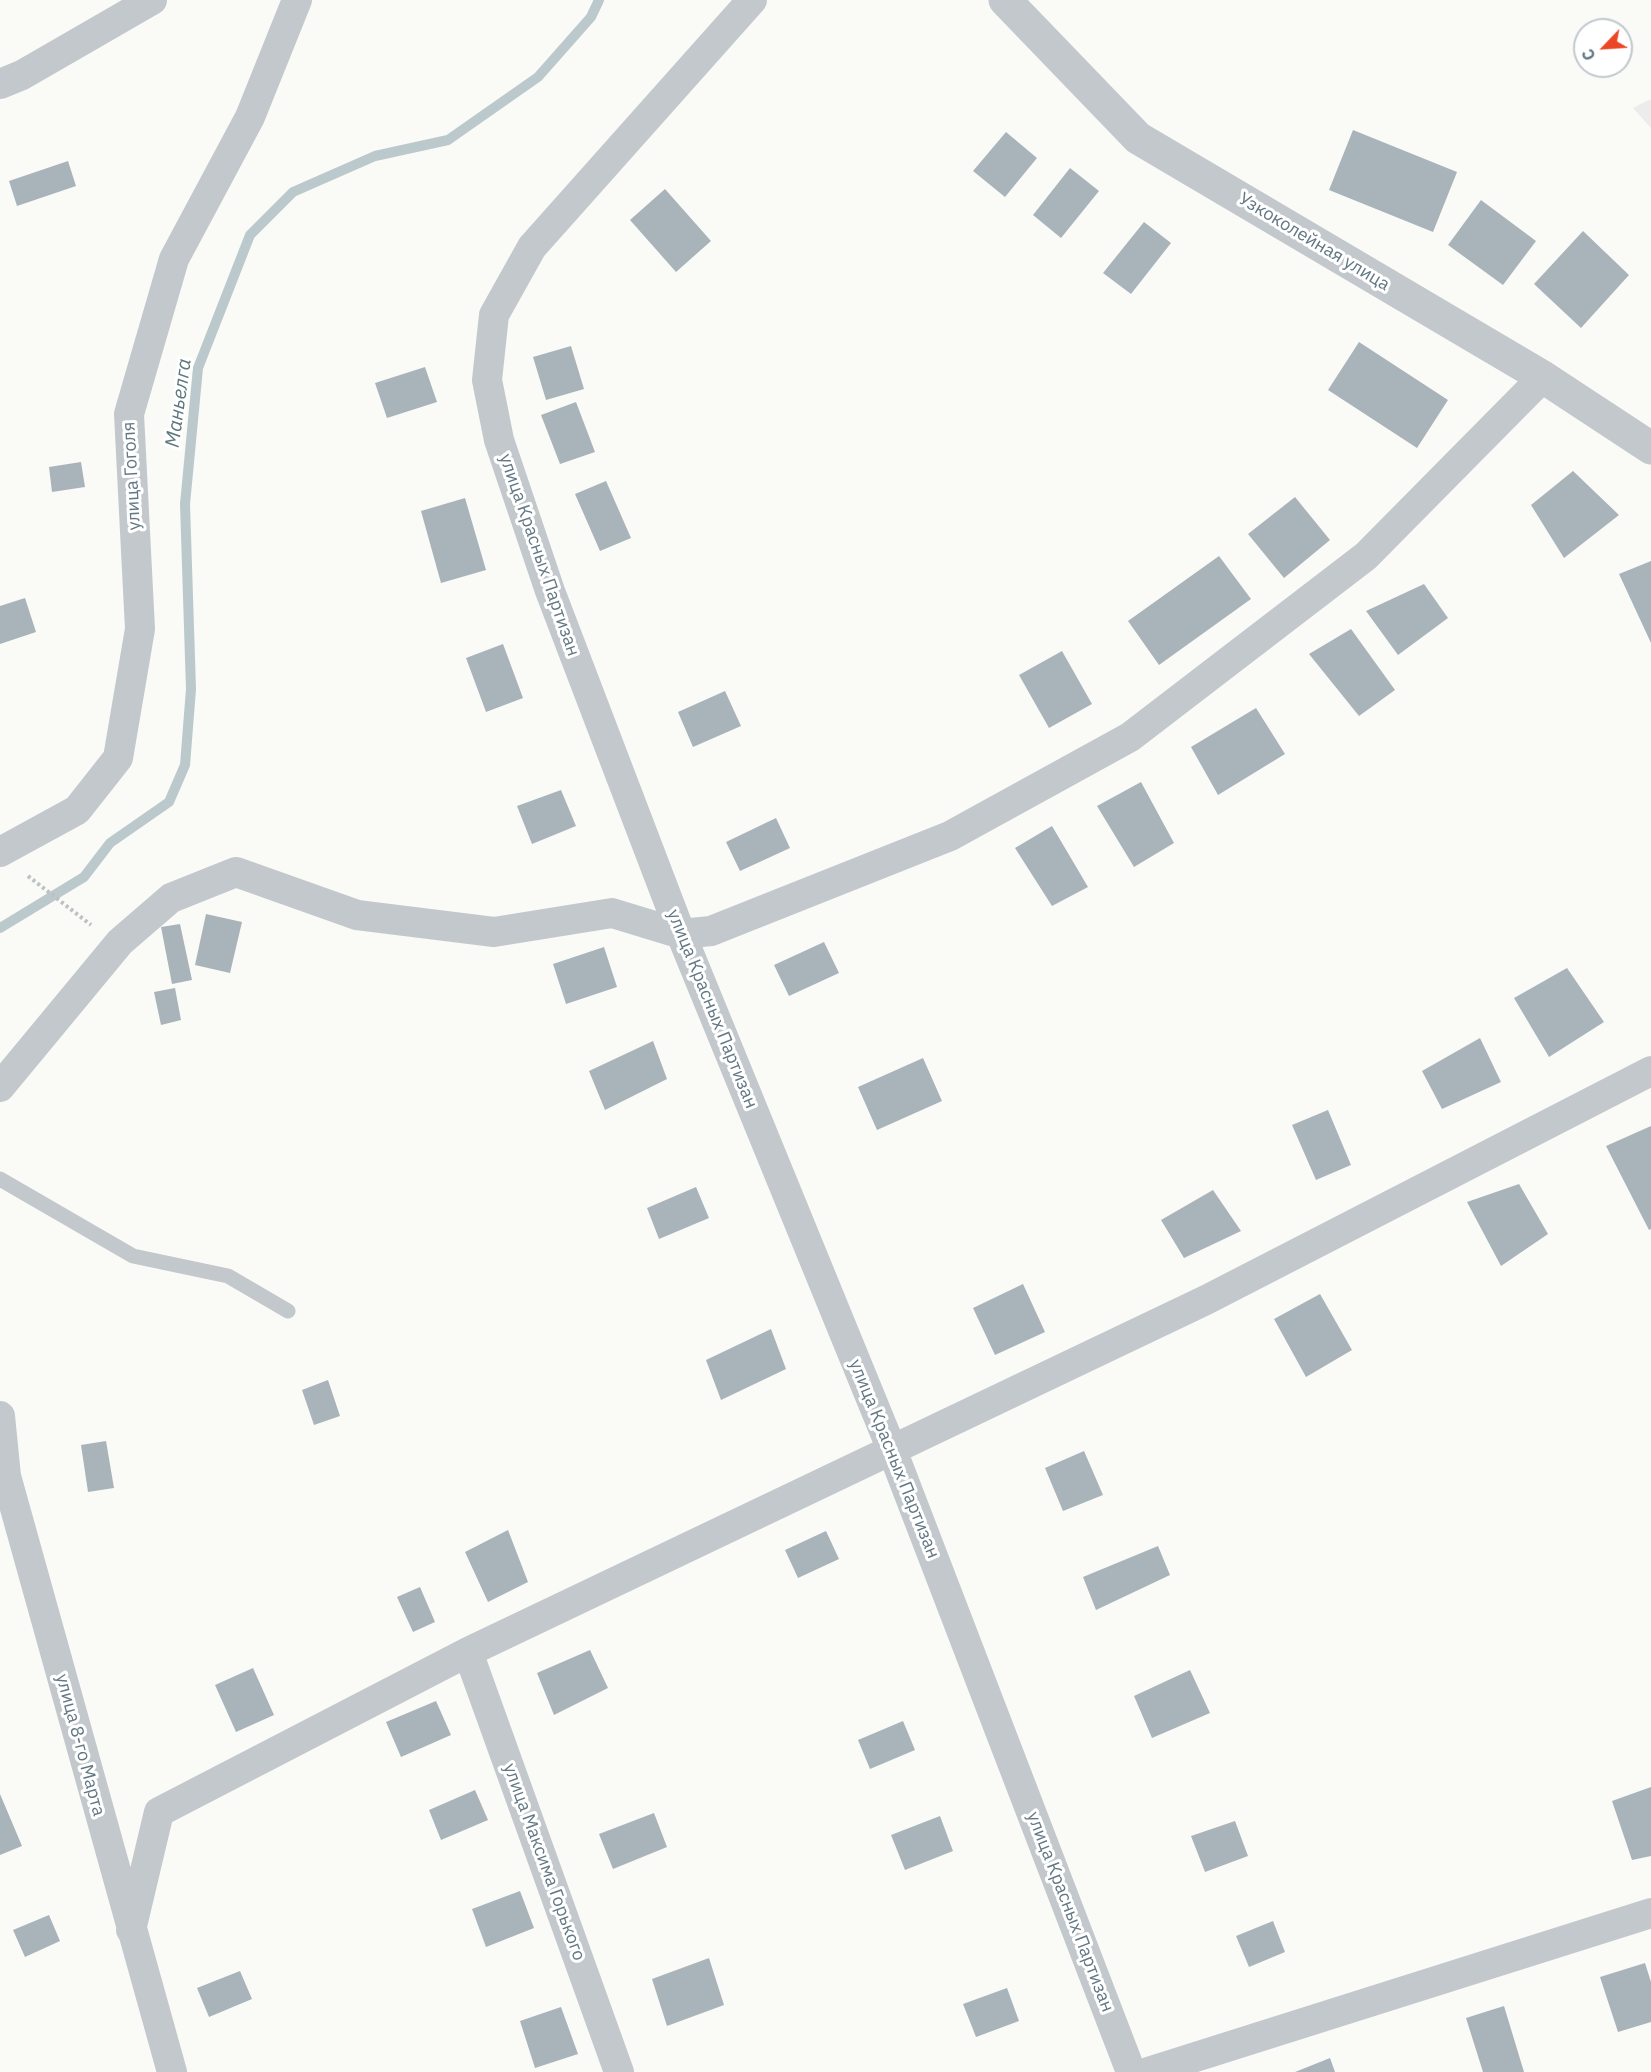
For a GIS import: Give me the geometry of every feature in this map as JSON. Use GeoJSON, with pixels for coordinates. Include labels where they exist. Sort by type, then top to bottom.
{"type":"FeatureCollection","features":[{"type":"Feature","properties":{"kind":"street"},"geometry":{"type":"LineString","coordinates":[[0,84],[22,75],[152,0]]}},
{"type":"Feature","properties":{"kind":"street","name":"улица Гоголя"},"geometry":{"type":"LineString","coordinates":[[0,852],[77,810],[118,758],[140,629],[129,414],[174,259],[250,117],[297,0]]}},
{"type":"Feature","properties":{"kind":"street","name":"улица Красных Партизан"},"geometry":{"type":"LineString","coordinates":[[752,0],[532,248],[494,315],[487,380],[499,440],[550,591],[681,934],[892,1450],[1131,2072]]}},
{"type":"Feature","properties":{"kind":"street","name":"Узкоколейная улица"},"geometry":{"type":"LineString","coordinates":[[1005,0],[1138,138],[1543,377],[1651,448]]}},
{"type":"Feature","properties":{"kind":"street"},"geometry":{"type":"LineString","coordinates":[[0,1087],[120,942],[171,898],[236,872],[357,915],[494,932],[612,913],[681,934],[711,931],[950,836],[1130,737],[1366,556],[1543,377]]}},
{"type":"Feature","properties":{"kind":"street"},"geometry":{"type":"LineString","coordinates":[[131,1930],[159,1812],[468,1652],[1206,1300],[1651,1071]]}},
{"type":"Feature","properties":{"kind":"street","name":"улица 8-го Марта"},"geometry":{"type":"LineString","coordinates":[[0,1416],[6,1476],[172,2072]]}},
{"type":"Feature","properties":{"kind":"street","name":"улица Максима Горького"},"geometry":{"type":"LineString","coordinates":[[468,1652],[619,2072]]}},
{"type":"Feature","properties":{"kind":"street"},"geometry":{"type":"LineString","coordinates":[[1148,2072],[1651,1913]]}},
{"type":"Feature","properties":{"kind":"lane"},"geometry":{"type":"LineString","coordinates":[[0,1179],[133,1256],[228,1276],[288,1311]]}},
{"type":"Feature","properties":{"kind":"path"},"geometry":{"type":"LineString","coordinates":[[24,873],[100,932]]}},
{"type":"Feature","properties":{"kind":"shaded area"},"geometry":{"type":"Polygon","coordinates":[[[1651,99],[1651,128],[1633,108],[1651,99]]]}},
{"type":"Feature","properties":{"kind":"building"},"geometry":{"type":"Polygon","coordinates":[[[1353,130],[1457,172],[1433,232],[1329,190],[1353,130]]]}},
{"type":"Feature","properties":{"kind":"building"},"geometry":{"type":"Polygon","coordinates":[[[1006,132],[1037,158],[1005,197],[973,171],[1006,132]]]}},
{"type":"Feature","properties":{"kind":"building"},"geometry":{"type":"Polygon","coordinates":[[[68,161],[76,186],[17,206],[9,181],[68,161]]]}},
{"type":"Feature","properties":{"kind":"building"},"geometry":{"type":"Polygon","coordinates":[[[1070,168],[1099,191],[1061,238],[1033,215],[1070,168]]]}},
{"type":"Feature","properties":{"kind":"building"},"geometry":{"type":"Polygon","coordinates":[[[665,189],[711,241],[676,272],[630,220],[665,189]]]}},
{"type":"Feature","properties":{"kind":"building"},"geometry":{"type":"Polygon","coordinates":[[[1481,200],[1536,241],[1503,285],[1448,245],[1481,200]]]}},
{"type":"Feature","properties":{"kind":"building"},"geometry":{"type":"Polygon","coordinates":[[[1144,222],[1171,243],[1131,294],[1103,273],[1144,222]]]}},
{"type":"Feature","properties":{"kind":"building"},"geometry":{"type":"Polygon","coordinates":[[[1583,231],[1629,275],[1581,328],[1534,284],[1583,231]]]}},
{"type":"Feature","properties":{"kind":"building"},"geometry":{"type":"Polygon","coordinates":[[[1359,342],[1448,400],[1417,448],[1328,390],[1359,342]]]}},
{"type":"Feature","properties":{"kind":"building"},"geometry":{"type":"Polygon","coordinates":[[[571,346],[584,389],[546,400],[533,357],[571,346]]]}},
{"type":"Feature","properties":{"kind":"building"},"geometry":{"type":"Polygon","coordinates":[[[425,367],[437,402],[387,418],[375,383],[425,367]]]}},
{"type":"Feature","properties":{"kind":"building"},"geometry":{"type":"Polygon","coordinates":[[[576,402],[595,452],[560,464],[541,415],[576,402]]]}},
{"type":"Feature","properties":{"kind":"building"},"geometry":{"type":"Polygon","coordinates":[[[81,462],[85,487],[52,492],[49,467],[81,462]]]}},
{"type":"Feature","properties":{"kind":"building"},"geometry":{"type":"Polygon","coordinates":[[[1573,471],[1619,515],[1564,558],[1531,505],[1573,471]]]}},
{"type":"Feature","properties":{"kind":"building"},"geometry":{"type":"Polygon","coordinates":[[[606,481],[631,538],[600,551],[575,494],[606,481]]]}},
{"type":"Feature","properties":{"kind":"building"},"geometry":{"type":"Polygon","coordinates":[[[1295,497],[1330,540],[1284,578],[1248,534],[1295,497]]]}},
{"type":"Feature","properties":{"kind":"building"},"geometry":{"type":"Polygon","coordinates":[[[465,498],[486,570],[441,583],[421,511],[465,498]]]}},
{"type":"Feature","properties":{"kind":"building"},"geometry":{"type":"Polygon","coordinates":[[[1219,556],[1251,599],[1159,665],[1128,621],[1219,556]]]}},
{"type":"Feature","properties":{"kind":"building"},"geometry":{"type":"Polygon","coordinates":[[[1651,561],[1651,643],[1619,574],[1651,561]]]}},
{"type":"Feature","properties":{"kind":"building"},"geometry":{"type":"Polygon","coordinates":[[[1424,584],[1448,618],[1398,655],[1366,611],[1424,584]]]}},
{"type":"Feature","properties":{"kind":"building"},"geometry":{"type":"Polygon","coordinates":[[[25,598],[36,632],[0,644],[0,606],[25,598]]]}},
{"type":"Feature","properties":{"kind":"building"},"geometry":{"type":"Polygon","coordinates":[[[1351,629],[1395,690],[1359,716],[1309,654],[1351,629]]]}},
{"type":"Feature","properties":{"kind":"building"},"geometry":{"type":"Polygon","coordinates":[[[503,644],[523,698],[486,712],[466,658],[503,644]]]}},
{"type":"Feature","properties":{"kind":"building"},"geometry":{"type":"Polygon","coordinates":[[[1062,651],[1092,704],[1049,728],[1019,675],[1062,651]]]}},
{"type":"Feature","properties":{"kind":"building"},"geometry":{"type":"Polygon","coordinates":[[[725,691],[741,726],[693,747],[678,712],[725,691]]]}},
{"type":"Feature","properties":{"kind":"building"},"geometry":{"type":"Polygon","coordinates":[[[1256,708],[1285,754],[1218,795],[1191,747],[1256,708]]]}},
{"type":"Feature","properties":{"kind":"building"},"geometry":{"type":"Polygon","coordinates":[[[1141,782],[1174,843],[1134,867],[1097,806],[1141,782]]]}},
{"type":"Feature","properties":{"kind":"building"},"geometry":{"type":"Polygon","coordinates":[[[561,790],[576,826],[532,844],[517,806],[561,790]]]}},
{"type":"Feature","properties":{"kind":"building"},"geometry":{"type":"Polygon","coordinates":[[[776,818],[790,848],[740,871],[726,842],[776,818]]]}},
{"type":"Feature","properties":{"kind":"building"},"geometry":{"type":"Polygon","coordinates":[[[1052,826],[1088,887],[1052,906],[1015,848],[1052,826]]]}},
{"type":"Feature","properties":{"kind":"building"},"geometry":{"type":"Polygon","coordinates":[[[206,914],[242,922],[230,973],[195,965],[206,914]]]}},
{"type":"Feature","properties":{"kind":"building"},"geometry":{"type":"Polygon","coordinates":[[[180,924],[192,980],[172,984],[161,927],[180,924]]]}},
{"type":"Feature","properties":{"kind":"building"},"geometry":{"type":"Polygon","coordinates":[[[824,942],[839,973],[789,996],[774,965],[824,942]]]}},
{"type":"Feature","properties":{"kind":"building"},"geometry":{"type":"Polygon","coordinates":[[[604,947],[617,987],[566,1004],[553,964],[604,947]]]}},
{"type":"Feature","properties":{"kind":"building"},"geometry":{"type":"Polygon","coordinates":[[[1567,968],[1604,1022],[1549,1057],[1514,998],[1567,968]]]}},
{"type":"Feature","properties":{"kind":"building"},"geometry":{"type":"Polygon","coordinates":[[[175,988],[181,1020],[161,1025],[154,992],[175,988]]]}},
{"type":"Feature","properties":{"kind":"building"},"geometry":{"type":"Polygon","coordinates":[[[1480,1038],[1501,1082],[1442,1109],[1422,1071],[1480,1038]]]}},
{"type":"Feature","properties":{"kind":"building"},"geometry":{"type":"Polygon","coordinates":[[[653,1041],[667,1079],[605,1110],[589,1071],[653,1041]]]}},
{"type":"Feature","properties":{"kind":"building"},"geometry":{"type":"Polygon","coordinates":[[[923,1058],[942,1101],[877,1130],[858,1087],[923,1058]]]}},
{"type":"Feature","properties":{"kind":"building"},"geometry":{"type":"Polygon","coordinates":[[[1328,1110],[1351,1165],[1316,1180],[1292,1125],[1328,1110]]]}},
{"type":"Feature","properties":{"kind":"building"},"geometry":{"type":"Polygon","coordinates":[[[1651,1126],[1651,1229],[1649,1230],[1606,1146],[1651,1126]]]}},
{"type":"Feature","properties":{"kind":"building"},"geometry":{"type":"Polygon","coordinates":[[[1519,1184],[1548,1234],[1501,1266],[1467,1202],[1519,1184]]]}},
{"type":"Feature","properties":{"kind":"building"},"geometry":{"type":"Polygon","coordinates":[[[696,1187],[709,1218],[659,1239],[647,1208],[696,1187]]]}},
{"type":"Feature","properties":{"kind":"building"},"geometry":{"type":"Polygon","coordinates":[[[1213,1190],[1241,1231],[1184,1258],[1161,1220],[1213,1190]]]}},
{"type":"Feature","properties":{"kind":"building"},"geometry":{"type":"Polygon","coordinates":[[[1023,1284],[1045,1332],[995,1355],[973,1308],[1023,1284]]]}},
{"type":"Feature","properties":{"kind":"building"},"geometry":{"type":"Polygon","coordinates":[[[1320,1294],[1352,1350],[1306,1377],[1274,1319],[1320,1294]]]}},
{"type":"Feature","properties":{"kind":"building"},"geometry":{"type":"Polygon","coordinates":[[[771,1329],[786,1369],[721,1400],[706,1360],[771,1329]]]}},
{"type":"Feature","properties":{"kind":"building"},"geometry":{"type":"Polygon","coordinates":[[[328,1380],[340,1416],[314,1425],[302,1390],[328,1380]]]}},
{"type":"Feature","properties":{"kind":"building"},"geometry":{"type":"Polygon","coordinates":[[[106,1441],[114,1488],[88,1492],[81,1445],[106,1441]]]}},
{"type":"Feature","properties":{"kind":"building"},"geometry":{"type":"Polygon","coordinates":[[[1084,1451],[1103,1495],[1063,1511],[1045,1468],[1084,1451]]]}},
{"type":"Feature","properties":{"kind":"building"},"geometry":{"type":"Polygon","coordinates":[[[508,1530],[528,1582],[488,1602],[465,1552],[508,1530]]]}},
{"type":"Feature","properties":{"kind":"building"},"geometry":{"type":"Polygon","coordinates":[[[826,1531],[839,1559],[798,1578],[785,1550],[826,1531]]]}},
{"type":"Feature","properties":{"kind":"building"},"geometry":{"type":"Polygon","coordinates":[[[1158,1546],[1170,1575],[1096,1610],[1083,1577],[1158,1546]]]}},
{"type":"Feature","properties":{"kind":"building"},"geometry":{"type":"Polygon","coordinates":[[[420,1587],[435,1622],[413,1632],[397,1597],[420,1587]]]}},
{"type":"Feature","properties":{"kind":"building"},"geometry":{"type":"Polygon","coordinates":[[[590,1650],[608,1688],[554,1715],[537,1673],[590,1650]]]}},
{"type":"Feature","properties":{"kind":"building"},"geometry":{"type":"Polygon","coordinates":[[[253,1668],[274,1715],[236,1732],[215,1685],[253,1668]]]}},
{"type":"Feature","properties":{"kind":"building"},"geometry":{"type":"Polygon","coordinates":[[[1190,1670],[1210,1713],[1152,1738],[1134,1696],[1190,1670]]]}},
{"type":"Feature","properties":{"kind":"building"},"geometry":{"type":"Polygon","coordinates":[[[436,1701],[451,1735],[401,1757],[386,1722],[436,1701]]]}},
{"type":"Feature","properties":{"kind":"building"},"geometry":{"type":"Polygon","coordinates":[[[903,1721],[915,1750],[870,1769],[858,1740],[903,1721]]]}},
{"type":"Feature","properties":{"kind":"building"},"geometry":{"type":"Polygon","coordinates":[[[1651,1787],[1651,1856],[1632,1860],[1612,1801],[1651,1787]]]}},
{"type":"Feature","properties":{"kind":"building"},"geometry":{"type":"Polygon","coordinates":[[[475,1790],[488,1820],[441,1840],[429,1810],[475,1790]]]}},
{"type":"Feature","properties":{"kind":"building"},"geometry":{"type":"Polygon","coordinates":[[[0,1794],[22,1846],[0,1855],[0,1794]]]}},
{"type":"Feature","properties":{"kind":"building"},"geometry":{"type":"Polygon","coordinates":[[[654,1813],[667,1847],[613,1869],[599,1834],[654,1813]]]}},
{"type":"Feature","properties":{"kind":"building"},"geometry":{"type":"Polygon","coordinates":[[[940,1816],[953,1851],[905,1870],[891,1835],[940,1816]]]}},
{"type":"Feature","properties":{"kind":"building"},"geometry":{"type":"Polygon","coordinates":[[[1235,1821],[1248,1856],[1205,1872],[1191,1836],[1235,1821]]]}},
{"type":"Feature","properties":{"kind":"building"},"geometry":{"type":"Polygon","coordinates":[[[520,1891],[534,1928],[486,1947],[472,1909],[520,1891]]]}},
{"type":"Feature","properties":{"kind":"building"},"geometry":{"type":"Polygon","coordinates":[[[49,1915],[60,1941],[25,1957],[13,1930],[49,1915]]]}},
{"type":"Feature","properties":{"kind":"building"},"geometry":{"type":"Polygon","coordinates":[[[1273,1921],[1285,1952],[1249,1967],[1236,1936],[1273,1921]]]}},
{"type":"Feature","properties":{"kind":"building"},"geometry":{"type":"Polygon","coordinates":[[[709,1958],[724,2005],[667,2026],[652,1979],[709,1958]]]}},
{"type":"Feature","properties":{"kind":"building"},"geometry":{"type":"Polygon","coordinates":[[[1645,1963],[1651,1982],[1651,2022],[1618,2032],[1600,1977],[1645,1963]]]}},
{"type":"Feature","properties":{"kind":"building"},"geometry":{"type":"Polygon","coordinates":[[[240,1971],[252,1999],[209,2017],[197,1988],[240,1971]]]}},
{"type":"Feature","properties":{"kind":"building"},"geometry":{"type":"Polygon","coordinates":[[[1007,1988],[1019,2021],[976,2037],[963,2004],[1007,1988]]]}},
{"type":"Feature","properties":{"kind":"building"},"geometry":{"type":"Polygon","coordinates":[[[1504,2006],[1524,2072],[1483,2072],[1466,2018],[1504,2006]]]}},
{"type":"Feature","properties":{"kind":"building"},"geometry":{"type":"Polygon","coordinates":[[[561,2007],[578,2054],[535,2068],[520,2021],[561,2007]]]}},
{"type":"Feature","properties":{"kind":"building"},"geometry":{"type":"Polygon","coordinates":[[[1330,2058],[1335,2072],[1295,2072],[1330,2058]]]}},
{"type":"Feature","properties":{"kind":"waterway","name":"Маньелга"},"geometry":{"type":"LineString","coordinates":[[0,928],[84,877],[110,843],[169,802],[185,765],[191,689],[185,504],[198,368],[250,235],[293,192],[375,156],[448,140],[538,77],[591,17],[599,0]]}}]}
